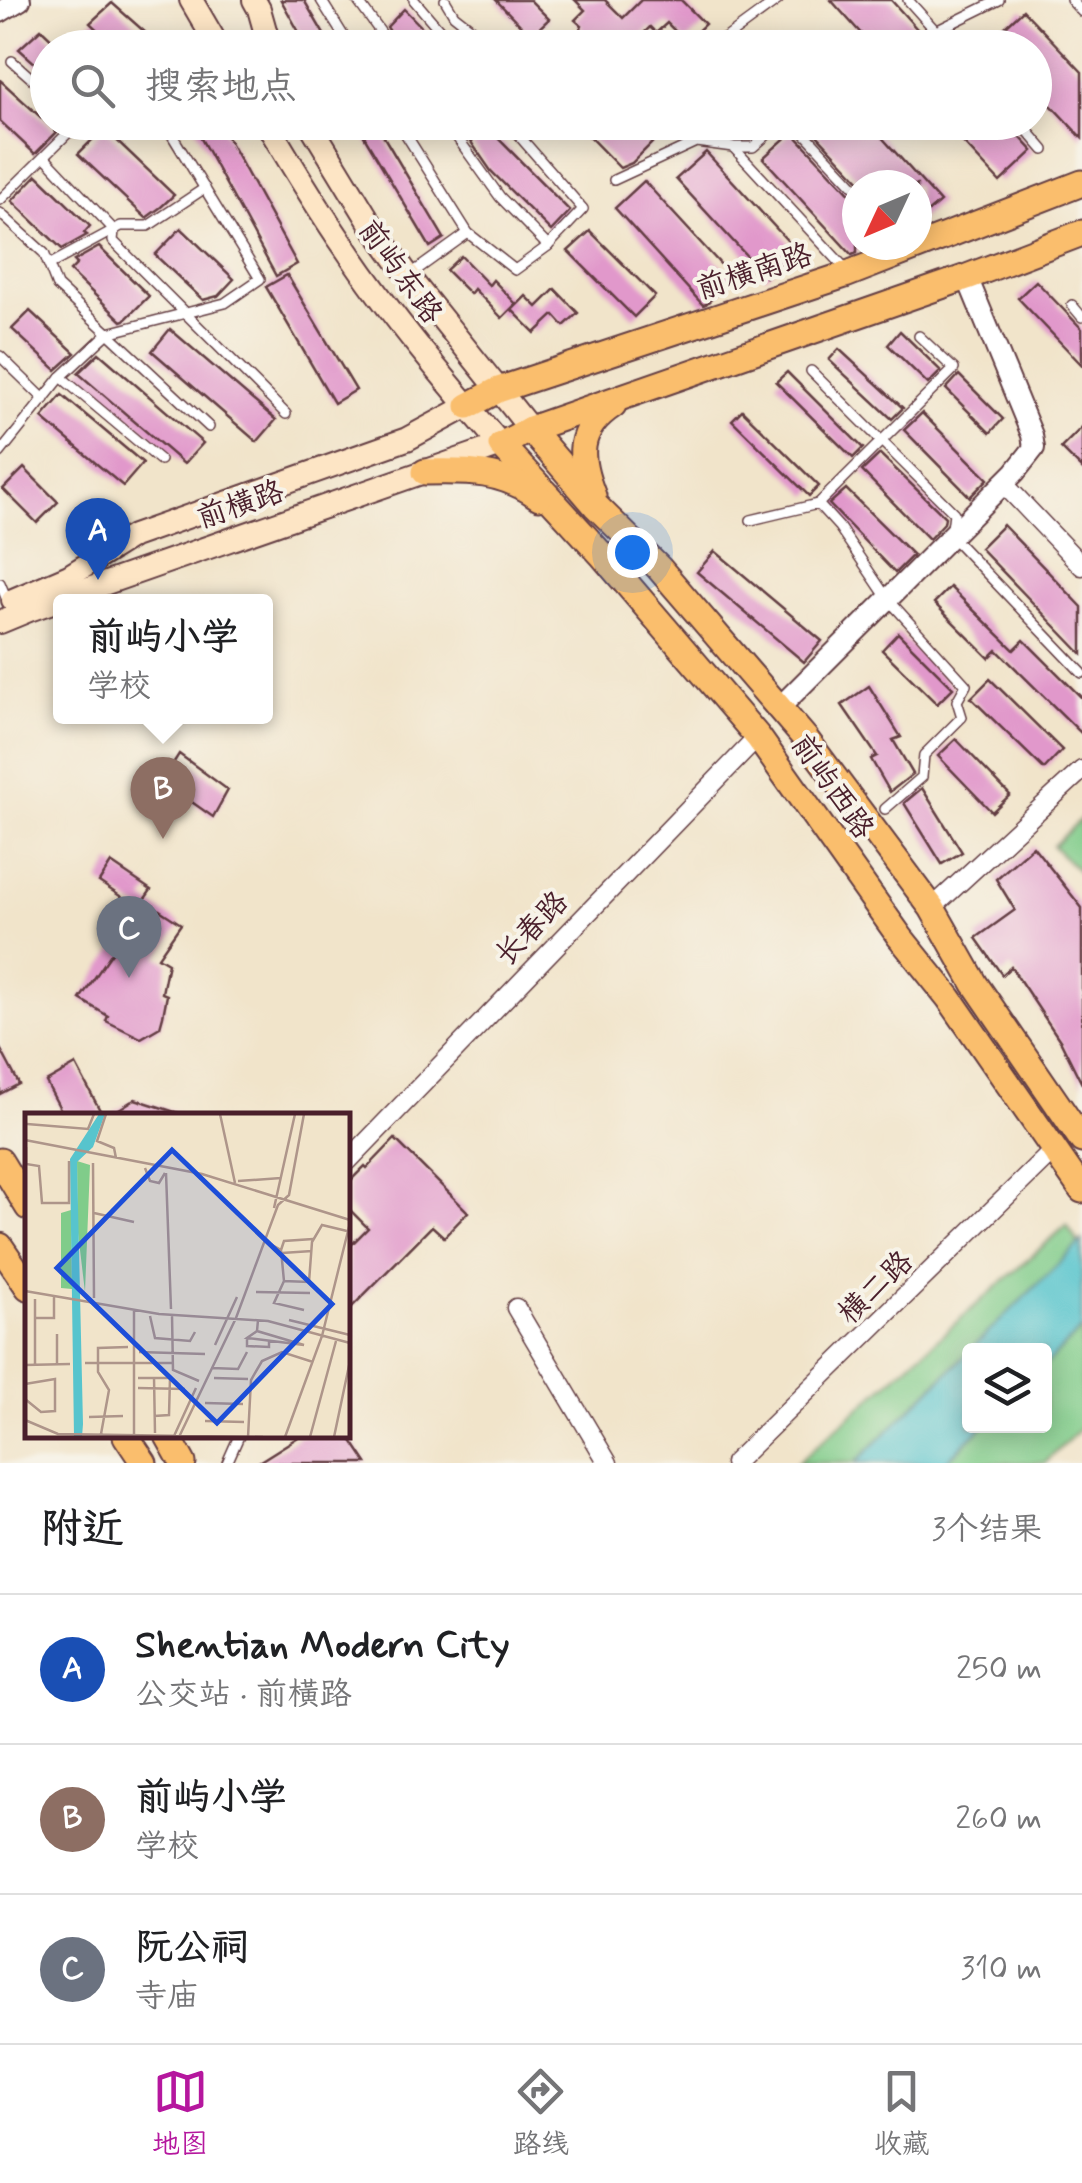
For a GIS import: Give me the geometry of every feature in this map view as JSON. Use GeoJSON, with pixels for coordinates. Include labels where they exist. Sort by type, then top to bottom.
{"type":"FeatureCollection","features":[{"type":"Feature","properties":{"kind":"main road"},"geometry":{"type":"LineString","coordinates":[[191,0],[208,30]]}},
{"type":"Feature","properties":{"kind":"main road"},"geometry":{"type":"LineString","coordinates":[[254,0],[265,30]]}},
{"type":"Feature","properties":{"kind":"main road","name":"前屿东路"},"geometry":{"type":"LineString","coordinates":[[277,140],[344,246],[413,339],[502,444]]}},
{"type":"Feature","properties":{"kind":"main road","name":"前屿东路"},"geometry":{"type":"LineString","coordinates":[[319,140],[409,276],[530,429]]}},
{"type":"Feature","properties":{"kind":"main road","name":"前横南路"},"geometry":{"type":"LineString","coordinates":[[468,406],[498,390],[845,276],[1082,184]]}},
{"type":"Feature","properties":{"kind":"main road"},"geometry":{"type":"LineString","coordinates":[[502,444],[530,429],[1082,233]]}},
{"type":"Feature","properties":{"kind":"main road"},"geometry":{"type":"LineString","coordinates":[[596,506],[583,464],[582,445],[594,421],[627,396]]}},
{"type":"Feature","properties":{"kind":"main road","name":"前横路"},"geometry":{"type":"LineString","coordinates":[[2,603],[68,576],[133,536],[407,439],[468,406]]}},
{"type":"Feature","properties":{"kind":"main road","name":"前屿西路"},"geometry":{"type":"LineString","coordinates":[[530,429],[780,706],[932,908],[975,984],[1082,1140]]}},
{"type":"Feature","properties":{"kind":"main road","name":"前横路"},"geometry":{"type":"LineString","coordinates":[[2,603],[425,472],[502,444]]}},
{"type":"Feature","properties":{"kind":"main road","name":"前屿西路"},"geometry":{"type":"LineString","coordinates":[[502,444],[758,737],[900,937],[949,998],[1082,1190]]}},
{"type":"Feature","properties":{"kind":"main road"},"geometry":{"type":"LineString","coordinates":[[425,472],[484,472],[529,490],[602,556]]}},
{"type":"Feature","properties":{"kind":"main road"},"geometry":{"type":"LineString","coordinates":[[0,1161],[25,1202]]}},
{"type":"Feature","properties":{"kind":"main road"},"geometry":{"type":"LineString","coordinates":[[0,1246],[25,1283]]}},
{"type":"Feature","properties":{"kind":"main road"},"geometry":{"type":"LineString","coordinates":[[127,1438],[144,1463]]}},
{"type":"Feature","properties":{"kind":"main road"},"geometry":{"type":"LineString","coordinates":[[169,1438],[183,1463]]}},
{"type":"Feature","properties":{"kind":"street"},"geometry":{"type":"LineString","coordinates":[[0,12],[20,0]]}},
{"type":"Feature","properties":{"kind":"street"},"geometry":{"type":"LineString","coordinates":[[780,706],[1031,454],[1034,442],[967,276]]}},
{"type":"Feature","properties":{"kind":"street"},"geometry":{"type":"LineString","coordinates":[[1003,483],[1082,566]]}},
{"type":"Feature","properties":{"kind":"street","name":"长春路"},"geometry":{"type":"LineString","coordinates":[[350,1159],[758,737]]}},
{"type":"Feature","properties":{"kind":"street"},"geometry":{"type":"LineString","coordinates":[[932,908],[1082,770]]}},
{"type":"Feature","properties":{"kind":"street","name":"横二路"},"geometry":{"type":"LineString","coordinates":[[734,1463],[1054,1150]]}},
{"type":"Feature","properties":{"kind":"street"},"geometry":{"type":"LineString","coordinates":[[516,1308],[608,1463]]}},
{"type":"Feature","properties":{"kind":"lane"},"geometry":{"type":"LineString","coordinates":[[321,0],[340,30]]}},
{"type":"Feature","properties":{"kind":"lane"},"geometry":{"type":"LineString","coordinates":[[358,0],[379,30]]}},
{"type":"Feature","properties":{"kind":"lane"},"geometry":{"type":"LineString","coordinates":[[414,0],[439,30]]}},
{"type":"Feature","properties":{"kind":"lane"},"geometry":{"type":"LineString","coordinates":[[444,0],[454,15],[473,30]]}},
{"type":"Feature","properties":{"kind":"lane"},"geometry":{"type":"LineString","coordinates":[[737,30],[778,0]]}},
{"type":"Feature","properties":{"kind":"lane"},"geometry":{"type":"LineString","coordinates":[[908,0],[935,30]]}},
{"type":"Feature","properties":{"kind":"lane"},"geometry":{"type":"LineString","coordinates":[[938,30],[999,0]]}},
{"type":"Feature","properties":{"kind":"lane"},"geometry":{"type":"LineString","coordinates":[[1071,0],[1082,12]]}},
{"type":"Feature","properties":{"kind":"lane"},"geometry":{"type":"LineString","coordinates":[[12,61],[30,78]]}},
{"type":"Feature","properties":{"kind":"lane"},"geometry":{"type":"LineString","coordinates":[[0,200],[62,140]]}},
{"type":"Feature","properties":{"kind":"lane"},"geometry":{"type":"LineString","coordinates":[[0,454],[61,377],[108,333],[225,303],[260,279],[175,140]]}},
{"type":"Feature","properties":{"kind":"lane"},"geometry":{"type":"LineString","coordinates":[[409,140],[468,233],[515,270],[548,246],[583,209],[523,140]]}},
{"type":"Feature","properties":{"kind":"lane"},"geometry":{"type":"LineString","coordinates":[[458,140],[500,197],[548,246]]}},
{"type":"Feature","properties":{"kind":"lane"},"geometry":{"type":"LineString","coordinates":[[614,180],[696,142],[753,147],[761,140]]}},
{"type":"Feature","properties":{"kind":"lane"},"geometry":{"type":"LineString","coordinates":[[811,140],[842,173]]}},
{"type":"Feature","properties":{"kind":"lane"},"geometry":{"type":"LineString","coordinates":[[1035,140],[1044,150]]}},
{"type":"Feature","properties":{"kind":"lane"},"geometry":{"type":"LineString","coordinates":[[734,147],[845,268],[845,276]]}},
{"type":"Feature","properties":{"kind":"lane"},"geometry":{"type":"LineString","coordinates":[[45,157],[114,230],[113,242],[286,414]]}},
{"type":"Feature","properties":{"kind":"lane"},"geometry":{"type":"LineString","coordinates":[[49,265],[121,226],[148,226],[205,188]]}},
{"type":"Feature","properties":{"kind":"lane"},"geometry":{"type":"LineString","coordinates":[[0,214],[44,253],[58,286],[209,427]]}},
{"type":"Feature","properties":{"kind":"lane"},"geometry":{"type":"LineString","coordinates":[[409,276],[468,233]]}},
{"type":"Feature","properties":{"kind":"lane"},"geometry":{"type":"LineString","coordinates":[[1072,305],[1082,318]]}},
{"type":"Feature","properties":{"kind":"lane"},"geometry":{"type":"LineString","coordinates":[[751,520],[818,504],[954,368],[918,336]]}},
{"type":"Feature","properties":{"kind":"lane"},"geometry":{"type":"LineString","coordinates":[[0,356],[44,398]]}},
{"type":"Feature","properties":{"kind":"lane"},"geometry":{"type":"LineString","coordinates":[[811,371],[954,514],[951,536],[1082,673]]}},
{"type":"Feature","properties":{"kind":"lane"},"geometry":{"type":"LineString","coordinates":[[61,377],[160,460]]}},
{"type":"Feature","properties":{"kind":"lane"},"geometry":{"type":"LineString","coordinates":[[818,504],[839,526],[887,598],[966,684],[957,701],[962,717],[924,755],[922,776],[885,809]]}},
{"type":"Feature","properties":{"kind":"lane"},"geometry":{"type":"LineString","coordinates":[[227,1463],[238,1438]]}},
{"type":"Feature","properties":{"kind":"green space"},"geometry":{"type":"Polygon","coordinates":[[[1082,818],[1082,875],[1053,846],[1082,818]]]}},
{"type":"Feature","properties":{"kind":"green space"},"geometry":{"type":"Polygon","coordinates":[[[1067,1225],[1079,1244],[978,1343],[962,1343],[962,1358],[855,1463],[797,1463],[1067,1225]]]}},
{"type":"Feature","properties":{"kind":"green space"},"geometry":{"type":"Polygon","coordinates":[[[1082,1329],[1082,1427],[1045,1463],[944,1463],[976,1433],[1052,1433],[1052,1358],[1082,1329]]]}},
{"type":"Feature","properties":{"kind":"water"},"geometry":{"type":"Polygon","coordinates":[[[1082,1241],[1082,1329],[1052,1358],[1052,1343],[977,1343],[1082,1241]]]}},
{"type":"Feature","properties":{"kind":"water"},"geometry":{"type":"Polygon","coordinates":[[[962,1359],[962,1433],[976,1433],[944,1463],[855,1463],[962,1359]]]}},
{"type":"Feature","properties":{"kind":"building"},"geometry":{"type":"Polygon","coordinates":[[[281,0],[304,0],[322,30],[298,30],[281,0]]]}},
{"type":"Feature","properties":{"kind":"building"},"geometry":{"type":"Polygon","coordinates":[[[496,0],[530,0],[549,19],[537,30],[525,30],[496,0]]]}},
{"type":"Feature","properties":{"kind":"building"},"geometry":{"type":"Polygon","coordinates":[[[575,0],[605,0],[623,18],[641,0],[681,0],[705,24],[699,30],[674,30],[667,23],[659,30],[650,27],[580,30],[582,26],[575,20],[585,10],[575,0]]]}},
{"type":"Feature","properties":{"kind":"building"},"geometry":{"type":"Polygon","coordinates":[[[831,0],[891,0],[918,30],[858,30],[831,0]]]}},
{"type":"Feature","properties":{"kind":"building"},"geometry":{"type":"Polygon","coordinates":[[[112,3],[143,30],[97,30],[90,23],[112,3]]]}},
{"type":"Feature","properties":{"kind":"building"},"geometry":{"type":"Polygon","coordinates":[[[404,9],[424,30],[389,30],[387,27],[404,9]]]}},
{"type":"Feature","properties":{"kind":"building"},"geometry":{"type":"Polygon","coordinates":[[[1023,10],[1042,30],[1002,30],[1023,10]]]}},
{"type":"Feature","properties":{"kind":"building"},"geometry":{"type":"Polygon","coordinates":[[[30,39],[30,59],[19,49],[30,39]]]}},
{"type":"Feature","properties":{"kind":"building"},"geometry":{"type":"Polygon","coordinates":[[[1052,40],[1082,72],[1082,138],[1052,106],[1052,40]]]}},
{"type":"Feature","properties":{"kind":"building"},"geometry":{"type":"Polygon","coordinates":[[[0,80],[30,107],[30,140],[49,140],[35,154],[0,121],[0,80]]]}},
{"type":"Feature","properties":{"kind":"building"},"geometry":{"type":"Polygon","coordinates":[[[92,140],[117,140],[174,195],[146,218],[78,154],[92,140]]]}},
{"type":"Feature","properties":{"kind":"building"},"geometry":{"type":"Polygon","coordinates":[[[202,140],[229,140],[297,264],[276,276],[202,140]]]}},
{"type":"Feature","properties":{"kind":"building"},"geometry":{"type":"Polygon","coordinates":[[[366,140],[386,140],[444,238],[430,247],[366,140]]]}},
{"type":"Feature","properties":{"kind":"building"},"geometry":{"type":"Polygon","coordinates":[[[500,140],[570,211],[551,231],[491,171],[471,142],[500,140]]]}},
{"type":"Feature","properties":{"kind":"building"},"geometry":{"type":"Polygon","coordinates":[[[593,140],[652,143],[632,163],[620,168],[593,140]]]}},
{"type":"Feature","properties":{"kind":"building"},"geometry":{"type":"Polygon","coordinates":[[[783,140],[800,140],[842,185],[842,244],[763,158],[783,140]]]}},
{"type":"Feature","properties":{"kind":"building"},"geometry":{"type":"Polygon","coordinates":[[[822,140],[884,140],[911,170],[850,170],[822,140]]]}},
{"type":"Feature","properties":{"kind":"building"},"geometry":{"type":"Polygon","coordinates":[[[961,140],[1023,140],[1033,151],[1000,182],[961,140]]]}},
{"type":"Feature","properties":{"kind":"building"},"geometry":{"type":"Polygon","coordinates":[[[706,152],[795,249],[766,277],[676,179],[706,152]]]}},
{"type":"Feature","properties":{"kind":"building"},"geometry":{"type":"Polygon","coordinates":[[[37,175],[90,226],[84,233],[87,235],[62,249],[12,201],[37,175]]]}},
{"type":"Feature","properties":{"kind":"building"},"geometry":{"type":"Polygon","coordinates":[[[644,181],[734,279],[706,304],[615,208],[644,181]]]}},
{"type":"Feature","properties":{"kind":"building"},"geometry":{"type":"Polygon","coordinates":[[[932,193],[940,202],[932,209],[932,193]]]}},
{"type":"Feature","properties":{"kind":"building"},"geometry":{"type":"Polygon","coordinates":[[[181,228],[234,279],[218,296],[203,300],[155,255],[181,228]]]}},
{"type":"Feature","properties":{"kind":"building"},"geometry":{"type":"Polygon","coordinates":[[[590,231],[655,296],[634,317],[568,251],[590,231]]]}},
{"type":"Feature","properties":{"kind":"building"},"geometry":{"type":"Polygon","coordinates":[[[99,247],[149,296],[122,321],[70,271],[77,264],[74,261],[99,247]]]}},
{"type":"Feature","properties":{"kind":"building"},"geometry":{"type":"Polygon","coordinates":[[[461,256],[489,285],[493,280],[516,304],[502,318],[474,289],[470,294],[446,270],[461,256]]]}},
{"type":"Feature","properties":{"kind":"building"},"geometry":{"type":"Polygon","coordinates":[[[287,275],[356,390],[334,403],[266,287],[287,275]]]}},
{"type":"Feature","properties":{"kind":"building"},"geometry":{"type":"Polygon","coordinates":[[[1036,281],[1082,329],[1082,365],[1018,298],[1036,281]]]}},
{"type":"Feature","properties":{"kind":"building"},"geometry":{"type":"Polygon","coordinates":[[[555,289],[578,313],[564,326],[554,315],[535,333],[512,310],[526,296],[537,307],[555,289]]]}},
{"type":"Feature","properties":{"kind":"building"},"geometry":{"type":"Polygon","coordinates":[[[30,311],[75,353],[56,370],[12,329],[30,311]]]}},
{"type":"Feature","properties":{"kind":"building"},"geometry":{"type":"Polygon","coordinates":[[[170,329],[276,420],[257,442],[152,351],[170,329]]]}},
{"type":"Feature","properties":{"kind":"building"},"geometry":{"type":"Polygon","coordinates":[[[900,331],[941,371],[928,384],[888,345],[900,331]]]}},
{"type":"Feature","properties":{"kind":"building"},"geometry":{"type":"Polygon","coordinates":[[[839,349],[903,408],[892,419],[829,360],[839,349]]]}},
{"type":"Feature","properties":{"kind":"building"},"geometry":{"type":"Polygon","coordinates":[[[99,353],[203,443],[184,464],[78,373],[99,353]]]}},
{"type":"Feature","properties":{"kind":"building"},"geometry":{"type":"Polygon","coordinates":[[[787,372],[863,448],[853,458],[776,382],[787,372]]]}},
{"type":"Feature","properties":{"kind":"building"},"geometry":{"type":"Polygon","coordinates":[[[959,375],[1003,419],[990,433],[946,389],[959,375]]]}},
{"type":"Feature","properties":{"kind":"building"},"geometry":{"type":"Polygon","coordinates":[[[62,395],[143,463],[123,486],[42,418],[62,395]]]}},
{"type":"Feature","properties":{"kind":"building"},"geometry":{"type":"Polygon","coordinates":[[[742,410],[819,486],[809,496],[732,420],[742,410]]]}},
{"type":"Feature","properties":{"kind":"building"},"geometry":{"type":"Polygon","coordinates":[[[922,413],[988,479],[970,497],[904,430],[922,413]]]}},
{"type":"Feature","properties":{"kind":"building"},"geometry":{"type":"Polygon","coordinates":[[[1082,427],[1082,469],[1061,448],[1082,427]]]}},
{"type":"Feature","properties":{"kind":"building"},"geometry":{"type":"Polygon","coordinates":[[[880,454],[945,517],[929,539],[862,471],[880,454]]]}},
{"type":"Feature","properties":{"kind":"building"},"geometry":{"type":"Polygon","coordinates":[[[24,468],[58,502],[37,523],[3,489],[24,468]]]}},
{"type":"Feature","properties":{"kind":"building"},"geometry":{"type":"Polygon","coordinates":[[[846,489],[913,555],[895,573],[829,504],[846,489]]]}},
{"type":"Feature","properties":{"kind":"building"},"geometry":{"type":"Polygon","coordinates":[[[1003,525],[1082,607],[1082,654],[980,548],[1003,525]]]}},
{"type":"Feature","properties":{"kind":"building"},"geometry":{"type":"Polygon","coordinates":[[[715,551],[822,641],[804,662],[697,572],[715,551]]]}},
{"type":"Feature","properties":{"kind":"building"},"geometry":{"type":"Polygon","coordinates":[[[950,587],[1014,650],[1024,640],[1082,698],[1082,734],[997,650],[989,658],[934,603],[950,587]]]}},
{"type":"Feature","properties":{"kind":"building"},"geometry":{"type":"Polygon","coordinates":[[[898,633],[953,688],[937,704],[882,650],[898,633]]]}},
{"type":"Feature","properties":{"kind":"building"},"geometry":{"type":"Polygon","coordinates":[[[990,679],[1062,750],[1044,769],[971,698],[990,679]]]}},
{"type":"Feature","properties":{"kind":"building"},"geometry":{"type":"Polygon","coordinates":[[[869,686],[901,737],[893,740],[913,774],[890,792],[871,759],[877,756],[842,705],[869,686]]]}},
{"type":"Feature","properties":{"kind":"building"},"geometry":{"type":"Polygon","coordinates":[[[956,739],[1010,795],[992,812],[938,756],[956,739]]]}},
{"type":"Feature","properties":{"kind":"building"},"geometry":{"type":"Polygon","coordinates":[[[179,754],[228,790],[213,817],[162,781],[179,754]]]}},
{"type":"Feature","properties":{"kind":"building"},"geometry":{"type":"Polygon","coordinates":[[[922,788],[962,852],[942,864],[904,803],[922,788]]]}},
{"type":"Feature","properties":{"kind":"building"},"geometry":{"type":"Polygon","coordinates":[[[1033,846],[1082,908],[1082,1084],[1061,1042],[1011,967],[1002,975],[976,938],[1015,910],[996,879],[1033,846]]]}},
{"type":"Feature","properties":{"kind":"building"},"geometry":{"type":"Polygon","coordinates":[[[111,863],[151,890],[144,900],[181,924],[158,957],[168,963],[160,1027],[141,1038],[106,1021],[108,1016],[80,999],[141,910],[99,882],[111,863]]]}},
{"type":"Feature","properties":{"kind":"building"},"geometry":{"type":"Polygon","coordinates":[[[0,1048],[19,1084],[0,1094],[0,1048]]]}},
{"type":"Feature","properties":{"kind":"building"},"geometry":{"type":"Polygon","coordinates":[[[76,1065],[101,1113],[62,1113],[46,1082],[76,1065]]]}},
{"type":"Feature","properties":{"kind":"building"},"geometry":{"type":"Polygon","coordinates":[[[135,1099],[178,1113],[113,1113],[135,1099]]]}},
{"type":"Feature","properties":{"kind":"building"},"geometry":{"type":"Polygon","coordinates":[[[395,1139],[468,1212],[444,1237],[432,1226],[350,1309],[350,1246],[368,1228],[350,1210],[350,1181],[395,1139]]]}},
{"type":"Feature","properties":{"kind":"building"},"geometry":{"type":"Polygon","coordinates":[[[297,1438],[350,1438],[367,1463],[257,1463],[297,1438]]]}},
{"type":"Feature","properties":{"kind":"place","name":"Shentian Modern City"},"geometry":{"type":"Point","coordinates":[98,580]}},
{"type":"Feature","properties":{"kind":"place","name":"前屿小学"},"geometry":{"type":"Point","coordinates":[163,839]}},
{"type":"Feature","properties":{"kind":"place","name":"阮公祠"},"geometry":{"type":"Point","coordinates":[129,978]}}]}
